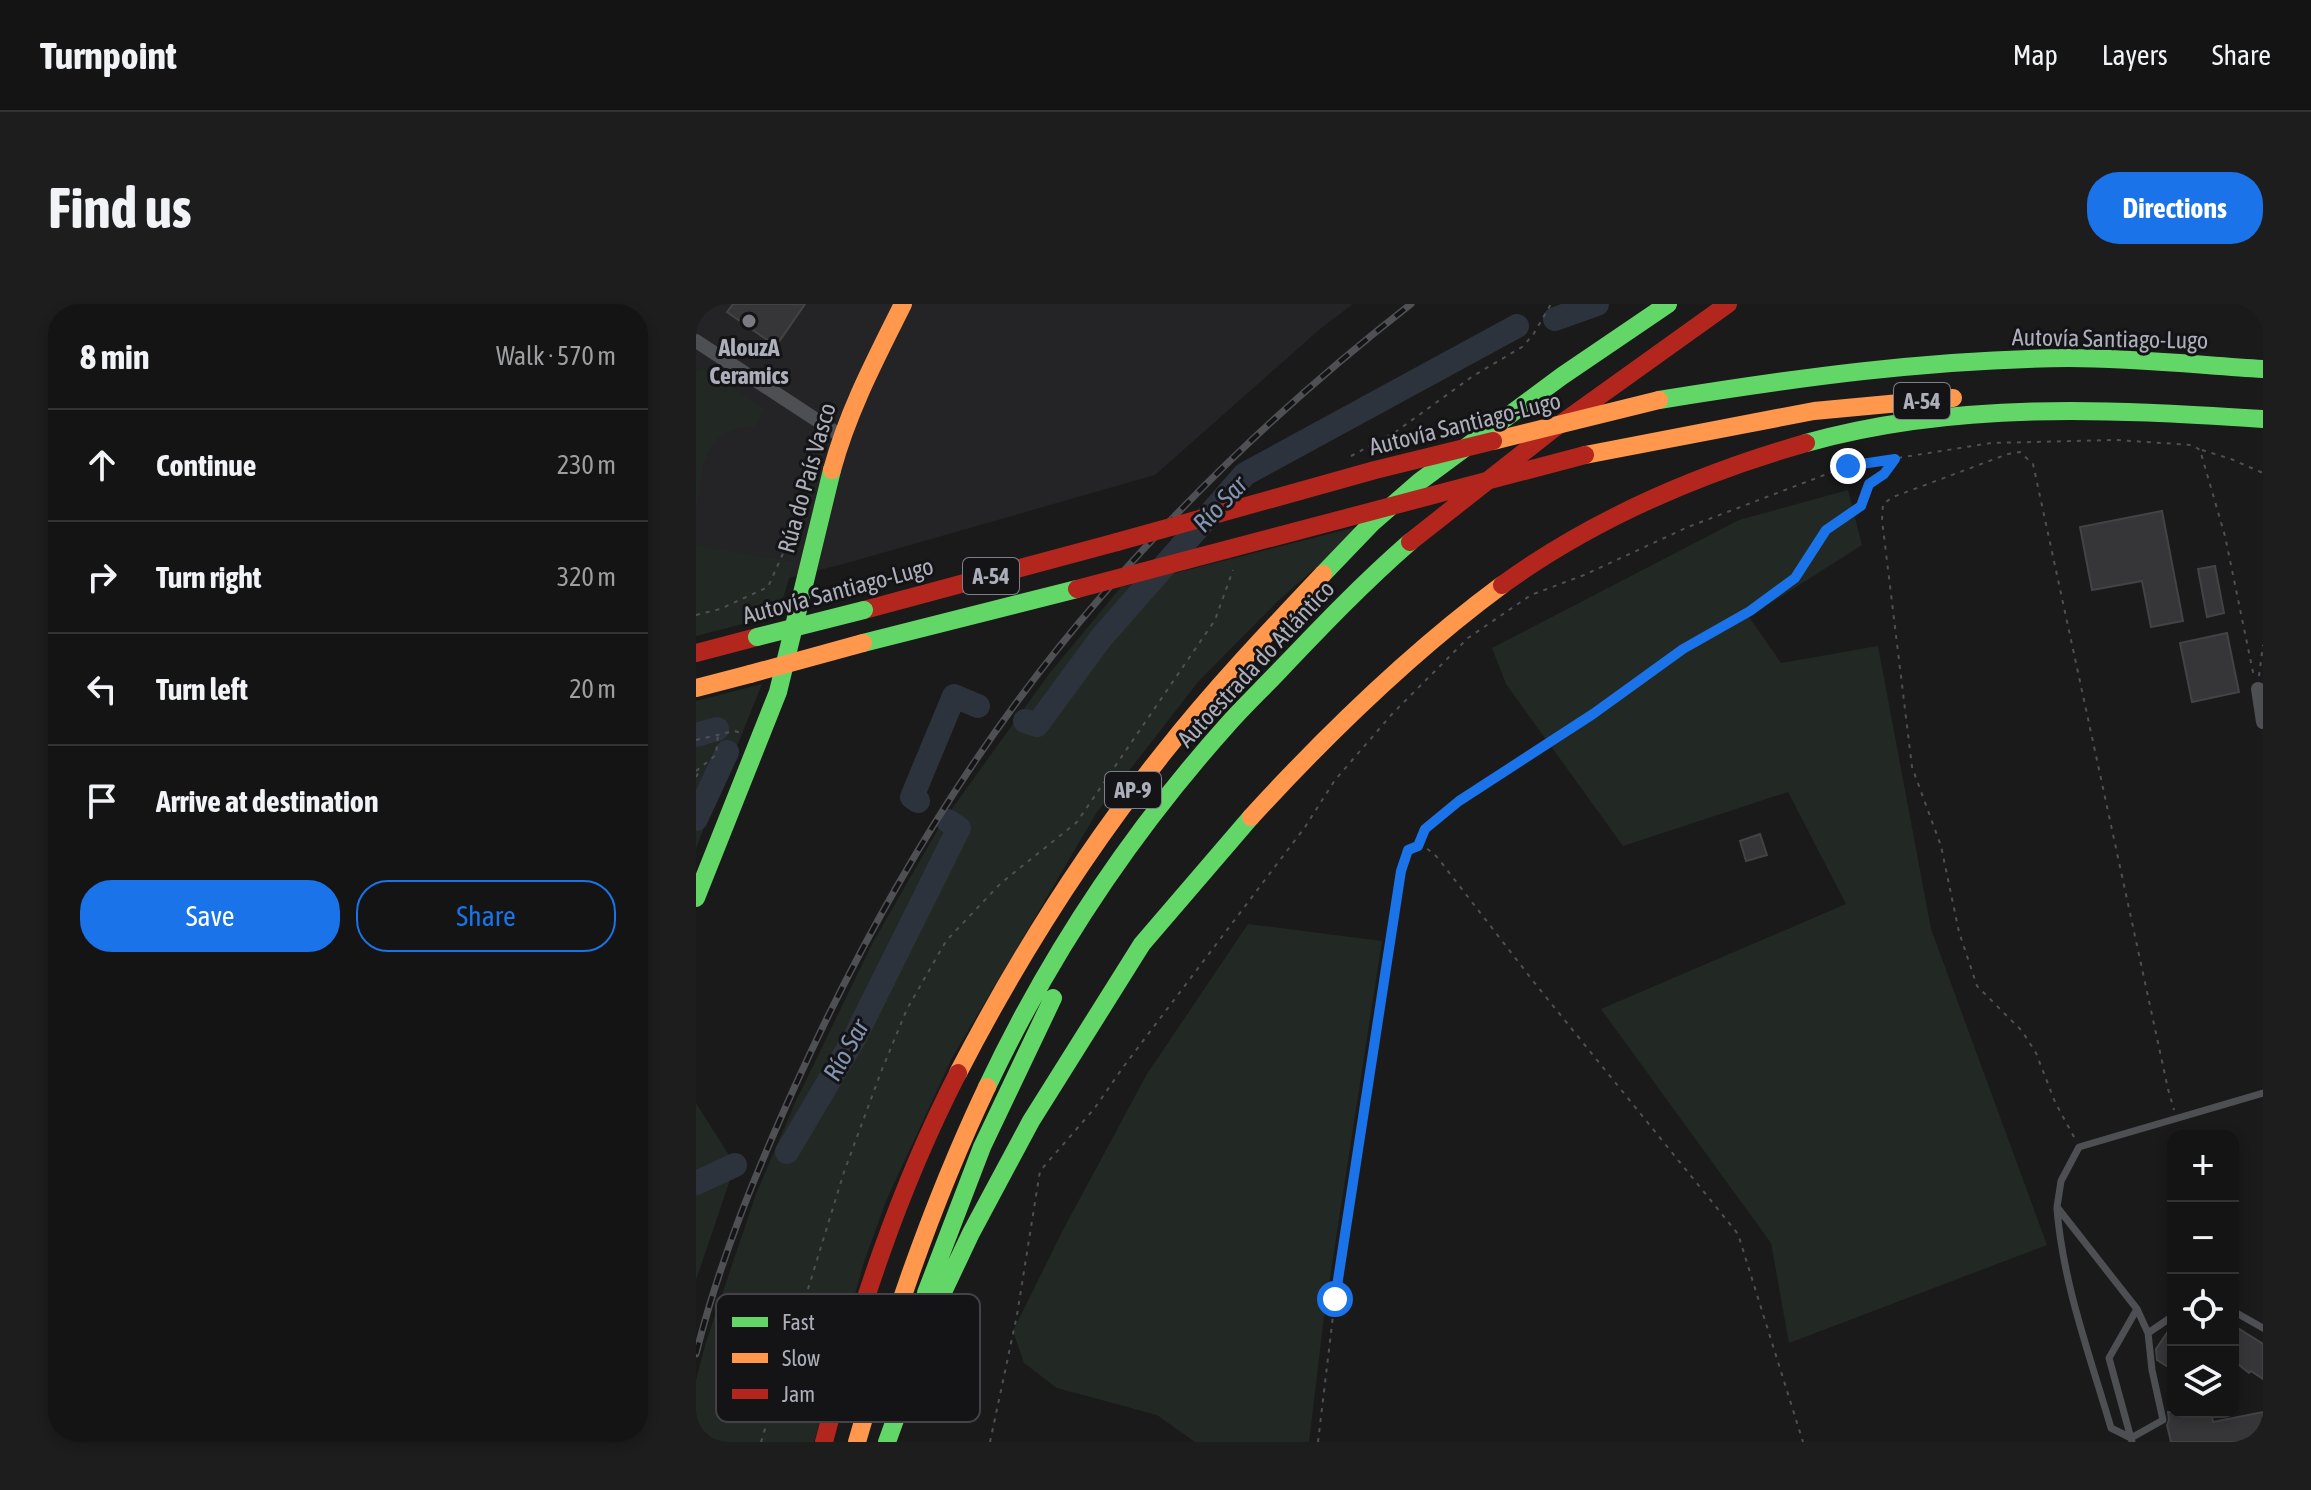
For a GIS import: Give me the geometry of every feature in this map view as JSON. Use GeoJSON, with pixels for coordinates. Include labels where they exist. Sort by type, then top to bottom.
{"type":"FeatureCollection","features":[{"type":"Feature","properties":{"kind":"main road","name":"Rúa do País Vasco"},"geometry":{"type":"LineString","coordinates":[[696,898],[778,692],[841,436],[858,393],[903,304]]}},
{"type":"Feature","properties":{"kind":"main road","name":"Autoestrada do Atlántico"},"geometry":{"type":"LineString","coordinates":[[866,1294],[907,1187],[959,1072],[1006,981],[1052,904],[1136,786],[1217,686],[1395,501],[1512,411],[1668,304]]}},
{"type":"Feature","properties":{"kind":"main road","name":"Autoestrada do Atlántico"},"geometry":{"type":"LineString","coordinates":[[901,1294],[943,1185],[984,1092],[1043,981],[1126,852],[1227,724],[1336,611],[1414,537],[1607,387],[1728,304]]}},
{"type":"Feature","properties":{"kind":"main road","name":"Autovía Santiago-Lugo"},"geometry":{"type":"LineString","coordinates":[[696,653],[1375,470],[1659,400],[1823,374],[2070,358],[2263,369]]}},
{"type":"Feature","properties":{"kind":"main road","name":"A-54"},"geometry":{"type":"LineString","coordinates":[[696,688],[1585,455],[1698,430],[1829,408],[1948,398],[2069,396],[2217,400],[2263,406]]}},
{"type":"Feature","properties":{"kind":"main road"},"geometry":{"type":"LineString","coordinates":[[943,1294],[1003,1171],[1068,1059],[1146,939],[1255,811],[1362,703],[1441,631],[1517,574],[1640,504],[1782,449],[1865,428],[1937,416],[2020,409],[2132,410],[2263,419]]}},
{"type":"Feature","properties":{"kind":"main road"},"geometry":{"type":"LineString","coordinates":[[927,1294],[982,1147],[1051,1002],[1113,897],[1264,688]]}},
{"type":"Feature","properties":{"kind":"main road","name":"Autoestrada do Atlántico"},"geometry":{"type":"LineString","coordinates":[[824,1442],[830,1422]]}},
{"type":"Feature","properties":{"kind":"main road","name":"Autoestrada do Atlántico"},"geometry":{"type":"LineString","coordinates":[[857,1442],[863,1422]]}},
{"type":"Feature","properties":{"kind":"main road"},"geometry":{"type":"LineString","coordinates":[[886,1442],[888,1422]]}},
{"type":"Feature","properties":{"kind":"main road"},"geometry":{"type":"LineString","coordinates":[[886,1442],[893,1422]]}},
{"type":"Feature","properties":{"kind":"street"},"geometry":{"type":"LineString","coordinates":[[700,349],[841,436]]}},
{"type":"Feature","properties":{"kind":"street"},"geometry":{"type":"LineString","coordinates":[[2258,689],[2263,722]]}},
{"type":"Feature","properties":{"kind":"lane"},"geometry":{"type":"LineString","coordinates":[[2131,1440],[2111,1428],[2071,1293],[2062,1254],[2057,1207],[2061,1181],[2079,1147],[2263,1093]]}},
{"type":"Feature","properties":{"kind":"lane"},"geometry":{"type":"LineString","coordinates":[[2057,1207],[2137,1309],[2148,1333],[2163,1420],[2131,1440]]}},
{"type":"Feature","properties":{"kind":"lane"},"geometry":{"type":"LineString","coordinates":[[2131,1440],[2109,1358],[2137,1309]]}},
{"type":"Feature","properties":{"kind":"lane"},"geometry":{"type":"LineString","coordinates":[[2239,1314],[2263,1328]]}},
{"type":"Feature","properties":{"kind":"lane"},"geometry":{"type":"LineString","coordinates":[[2148,1333],[2167,1320]]}},
{"type":"Feature","properties":{"kind":"path"},"geometry":{"type":"LineString","coordinates":[[1345,460],[1394,433],[1473,376],[1522,347],[1533,335],[1551,304]]}},
{"type":"Feature","properties":{"kind":"path"},"geometry":{"type":"LineString","coordinates":[[990,1442],[1017,1315],[1040,1171],[1094,1109],[1305,827],[1335,780],[1393,713],[1468,638],[1531,595],[1688,527],[1848,466],[1991,443],[2131,441],[2192,445],[2263,473]]}},
{"type":"Feature","properties":{"kind":"path"},"geometry":{"type":"LineString","coordinates":[[2200,450],[2225,536],[2258,689]]}},
{"type":"Feature","properties":{"kind":"path"},"geometry":{"type":"LineString","coordinates":[[2079,1147],[2055,1102],[2036,1053],[2022,1031],[1977,986],[1959,932],[1941,846],[1912,767],[1882,520],[1883,504],[1893,497],[2008,454],[2020,452],[2033,464],[2177,1119]]}},
{"type":"Feature","properties":{"kind":"path"},"geometry":{"type":"LineString","coordinates":[[1418,846],[1425,829],[1459,801],[1593,714],[1683,649],[1750,611],[1795,578],[1826,530],[1861,506],[1869,484],[1884,474],[1895,459]]}},
{"type":"Feature","properties":{"kind":"path"},"geometry":{"type":"LineString","coordinates":[[696,615],[720,609],[768,587],[785,549],[810,552]]}},
{"type":"Feature","properties":{"kind":"path"},"geometry":{"type":"LineString","coordinates":[[806,1294],[844,1172],[881,1072],[907,1009],[946,941],[1000,884],[1077,822],[1215,620],[1236,562]]}},
{"type":"Feature","properties":{"kind":"path"},"geometry":{"type":"LineString","coordinates":[[2258,689],[2263,645]]}},
{"type":"Feature","properties":{"kind":"path"},"geometry":{"type":"LineString","coordinates":[[696,740],[734,731],[759,739]]}},
{"type":"Feature","properties":{"kind":"path"},"geometry":{"type":"LineString","coordinates":[[696,777],[698,770],[716,755],[718,734]]}},
{"type":"Feature","properties":{"kind":"path"},"geometry":{"type":"LineString","coordinates":[[1318,1442],[1335,1299],[1401,871],[1408,850],[1418,846],[1426,847],[1437,857],[1738,1234],[1803,1442]]}},
{"type":"Feature","properties":{"kind":"path"},"geometry":{"type":"LineString","coordinates":[[761,1442],[767,1422]]}},
{"type":"Feature","properties":{"kind":"shaded area"},"geometry":{"type":"Polygon","coordinates":[[[696,304],[1353,304],[1320,329],[1155,475],[847,563],[696,602],[696,304]]]}},
{"type":"Feature","properties":{"kind":"shaded area"},"geometry":{"type":"Polygon","coordinates":[[[704,369],[764,409],[755,426],[724,434],[708,452],[696,508],[696,372],[704,369]]]}},
{"type":"Feature","properties":{"kind":"shaded area"},"geometry":{"type":"Polygon","coordinates":[[[1848,490],[1862,545],[1749,617],[1781,663],[1878,646],[1931,929],[2047,1245],[1789,1343],[1771,1243],[1601,1009],[1846,904],[1788,792],[1623,846],[1506,684],[1492,648],[1739,520],[1848,490]]]}},
{"type":"Feature","properties":{"kind":"shaded area"},"geometry":{"type":"Polygon","coordinates":[[[1364,525],[1279,600],[1198,682],[1097,812],[952,1058],[886,1201],[855,1294],[722,1294],[756,1194],[794,1105],[872,944],[941,824],[1049,674],[1121,587],[1364,525]]]}},
{"type":"Feature","properties":{"kind":"shaded area"},"geometry":{"type":"Polygon","coordinates":[[[696,545],[794,562],[778,615],[696,636],[696,545]]]}},
{"type":"Feature","properties":{"kind":"shaded area"},"geometry":{"type":"Polygon","coordinates":[[[762,684],[696,848],[696,701],[762,684]]]}},
{"type":"Feature","properties":{"kind":"shaded area"},"geometry":{"type":"Polygon","coordinates":[[[1248,924],[1382,941],[1324,1316],[1309,1442],[1195,1442],[1157,1415],[1057,1388],[1024,1363],[1013,1331],[1147,1074],[1248,924]]]}},
{"type":"Feature","properties":{"kind":"shaded area"},"geometry":{"type":"Polygon","coordinates":[[[696,1103],[735,1165],[696,1280],[696,1103]]]}},
{"type":"Feature","properties":{"kind":"shaded area"},"geometry":{"type":"Polygon","coordinates":[[[716,1312],[716,1422],[820,1422],[814,1442],[696,1442],[696,1380],[716,1312]]]}},
{"type":"Feature","properties":{"kind":"building"},"geometry":{"type":"Polygon","coordinates":[[[733,304],[805,304],[776,346],[727,312],[733,304]]]}},
{"type":"Feature","properties":{"kind":"building"},"geometry":{"type":"Polygon","coordinates":[[[2162,511],[2183,621],[2151,627],[2142,581],[2092,590],[2080,527],[2162,511]]]}},
{"type":"Feature","properties":{"kind":"building"},"geometry":{"type":"Polygon","coordinates":[[[2215,566],[2224,613],[2207,617],[2198,569],[2215,566]]]}},
{"type":"Feature","properties":{"kind":"building"},"geometry":{"type":"Polygon","coordinates":[[[2227,633],[2239,692],[2192,702],[2180,643],[2227,633]]]}},
{"type":"Feature","properties":{"kind":"building"},"geometry":{"type":"Polygon","coordinates":[[[1760,834],[1767,855],[1746,861],[1740,841],[1760,834]]]}},
{"type":"Feature","properties":{"kind":"building"},"geometry":{"type":"Polygon","coordinates":[[[2239,1329],[2263,1344],[2263,1379],[2251,1371],[2249,1373],[2239,1365],[2239,1329]]]}},
{"type":"Feature","properties":{"kind":"building"},"geometry":{"type":"Polygon","coordinates":[[[2167,1333],[2167,1366],[2157,1360],[2156,1349],[2167,1333]]]}},
{"type":"Feature","properties":{"kind":"building"},"geometry":{"type":"Polygon","coordinates":[[[2263,1412],[2263,1442],[2171,1442],[2167,1425],[2169,1420],[2212,1418],[2213,1422],[2263,1412]]]}},
{"type":"Feature","properties":{"kind":"waterway","name":"Río Sar"},"geometry":{"type":"LineString","coordinates":[[1555,319],[1597,304]]}},
{"type":"Feature","properties":{"kind":"waterway","name":"Río Sar"},"geometry":{"type":"LineString","coordinates":[[1025,721],[1037,725],[1101,638],[1245,474],[1517,326]]}},
{"type":"Feature","properties":{"kind":"waterway","name":"Río Sar"},"geometry":{"type":"LineString","coordinates":[[918,801],[912,797],[954,696],[978,706]]}},
{"type":"Feature","properties":{"kind":"waterway"},"geometry":{"type":"LineString","coordinates":[[696,735],[717,729]]}},
{"type":"Feature","properties":{"kind":"waterway"},"geometry":{"type":"LineString","coordinates":[[696,819],[727,752]]}},
{"type":"Feature","properties":{"kind":"waterway","name":"Río Sar"},"geometry":{"type":"LineString","coordinates":[[787,1152],[855,1037],[959,828],[948,821]]}},
{"type":"Feature","properties":{"kind":"waterway","name":"Río Sar"},"geometry":{"type":"LineString","coordinates":[[696,1183],[735,1165]]}},
{"type":"Feature","properties":{"kind":"railway"},"geometry":{"type":"LineString","coordinates":[[696,1354],[740,1218],[795,1086],[893,893],[969,770],[1054,653],[1172,518],[1288,407],[1411,304]]}},
{"type":"Feature","properties":{"kind":"traffic: fast"},"geometry":{"type":"LineString","coordinates":[[1323,574],[1372,523],[1419,482],[1562,376],[1668,304]]}},
{"type":"Feature","properties":{"kind":"traffic: fast"},"geometry":{"type":"LineString","coordinates":[[1659,400],[1863,371],[2017,359],[2117,359],[2263,369]]}},
{"type":"Feature","properties":{"kind":"traffic: fast"},"geometry":{"type":"LineString","coordinates":[[1806,443],[1919,420],[1976,414],[2090,411],[2263,419]]}},
{"type":"Feature","properties":{"kind":"traffic: fast"},"geometry":{"type":"LineString","coordinates":[[696,898],[778,692],[832,470]]}},
{"type":"Feature","properties":{"kind":"traffic: fast"},"geometry":{"type":"LineString","coordinates":[[987,1087],[1065,943],[1159,807],[1241,710],[1344,604],[1410,542]]}},
{"type":"Feature","properties":{"kind":"traffic: fast"},"geometry":{"type":"LineString","coordinates":[[863,643],[1077,589]]}},
{"type":"Feature","properties":{"kind":"traffic: fast"},"geometry":{"type":"LineString","coordinates":[[757,637],[864,610]]}},
{"type":"Feature","properties":{"kind":"traffic: fast"},"geometry":{"type":"LineString","coordinates":[[942,1294],[1031,1121],[1142,944],[1251,817]]}},
{"type":"Feature","properties":{"kind":"traffic: fast"},"geometry":{"type":"LineString","coordinates":[[926,1293],[982,1147],[1053,998]]}},
{"type":"Feature","properties":{"kind":"traffic: fast"},"geometry":{"type":"LineString","coordinates":[[887,1442],[894,1422]]}},
{"type":"Feature","properties":{"kind":"traffic: slow"},"geometry":{"type":"LineString","coordinates":[[832,470],[854,406],[903,304]]}},
{"type":"Feature","properties":{"kind":"traffic: slow"},"geometry":{"type":"LineString","coordinates":[[1585,455],[1814,411],[1953,398]]}},
{"type":"Feature","properties":{"kind":"traffic: slow"},"geometry":{"type":"LineString","coordinates":[[1493,441],[1659,400]]}},
{"type":"Feature","properties":{"kind":"traffic: slow"},"geometry":{"type":"LineString","coordinates":[[958,1073],[1028,947],[1107,827],[1203,705],[1323,574]]}},
{"type":"Feature","properties":{"kind":"traffic: slow"},"geometry":{"type":"LineString","coordinates":[[1251,817],[1371,695],[1435,638],[1502,585]]}},
{"type":"Feature","properties":{"kind":"traffic: slow"},"geometry":{"type":"LineString","coordinates":[[750,674],[863,643]]}},
{"type":"Feature","properties":{"kind":"traffic: slow"},"geometry":{"type":"LineString","coordinates":[[696,688],[750,674]]}},
{"type":"Feature","properties":{"kind":"traffic: slow"},"geometry":{"type":"LineString","coordinates":[[903,1294],[948,1174],[987,1087]]}},
{"type":"Feature","properties":{"kind":"traffic: slow"},"geometry":{"type":"LineString","coordinates":[[857,1442],[863,1422]]}},
{"type":"Feature","properties":{"kind":"traffic: jam"},"geometry":{"type":"LineString","coordinates":[[1410,542],[1552,430],[1728,304]]}},
{"type":"Feature","properties":{"kind":"traffic: jam"},"geometry":{"type":"LineString","coordinates":[[1117,542],[1375,470],[1493,441]]}},
{"type":"Feature","properties":{"kind":"traffic: jam"},"geometry":{"type":"LineString","coordinates":[[1502,585],[1573,539],[1648,501],[1726,469],[1806,443]]}},
{"type":"Feature","properties":{"kind":"traffic: jam"},"geometry":{"type":"LineString","coordinates":[[1077,589],[1585,455]]}},
{"type":"Feature","properties":{"kind":"traffic: jam"},"geometry":{"type":"LineString","coordinates":[[864,610],[1117,542]]}},
{"type":"Feature","properties":{"kind":"traffic: jam"},"geometry":{"type":"LineString","coordinates":[[696,653],[757,637]]}},
{"type":"Feature","properties":{"kind":"traffic: jam"},"geometry":{"type":"LineString","coordinates":[[867,1294],[916,1162],[958,1073]]}},
{"type":"Feature","properties":{"kind":"traffic: jam"},"geometry":{"type":"LineString","coordinates":[[824,1442],[829,1422]]}},
{"type":"Feature","properties":{"kind":"place","name":"AlouzA Ceramics"},"geometry":{"type":"Point","coordinates":[749,321]}},
{"type":"Feature","properties":{"kind":"route"},"geometry":{"type":"LineString","coordinates":[[1335,1299],[1401,871],[1408,850],[1418,846],[1425,829],[1459,801],[1593,714],[1683,649],[1750,611],[1795,578],[1826,530],[1861,506],[1869,484],[1884,474],[1895,459],[1848,466]]}}]}
